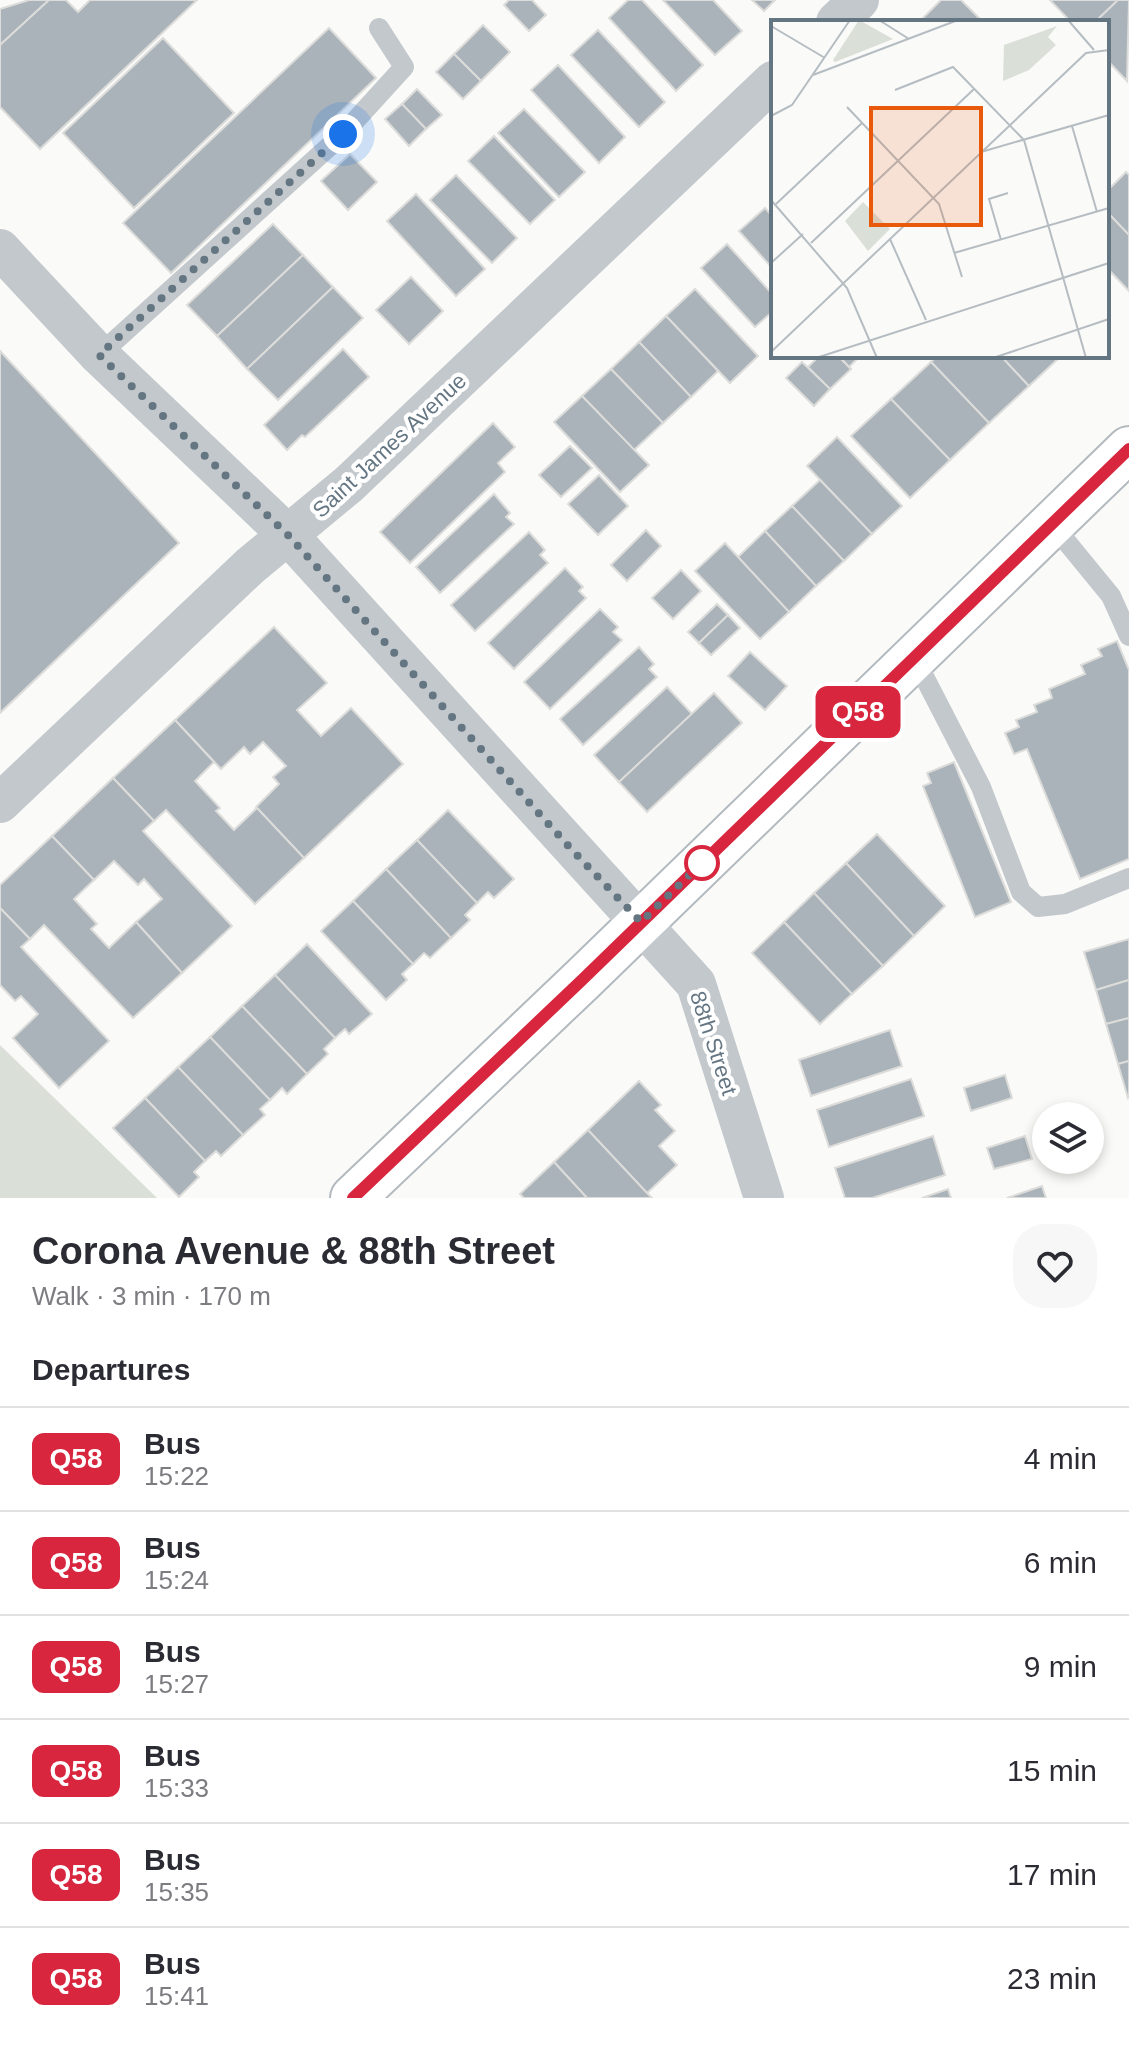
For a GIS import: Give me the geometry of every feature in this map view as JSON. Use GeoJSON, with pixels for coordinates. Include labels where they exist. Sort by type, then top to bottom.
{"type":"FeatureCollection","features":[{"type":"Feature","properties":{"kind":"street"},"geometry":{"type":"LineString","coordinates":[[838,20],[859,0]]}},
{"type":"Feature","properties":{"kind":"street","name":"Saint James Avenue"},"geometry":{"type":"LineString","coordinates":[[0,803],[250,566],[349,484],[771,83]]}},
{"type":"Feature","properties":{"kind":"street","name":"88th Street"},"geometry":{"type":"LineString","coordinates":[[0,249],[99,355],[288,535],[696,984],[764,1198]]}},
{"type":"Feature","properties":{"kind":"street"},"geometry":{"type":"LineString","coordinates":[[353,1198],[1127,451]]}},
{"type":"Feature","properties":{"kind":"lane"},"geometry":{"type":"LineString","coordinates":[[99,355],[343,134],[404,67],[379,28]]}},
{"type":"Feature","properties":{"kind":"lane"},"geometry":{"type":"LineString","coordinates":[[1052,524],[1111,596],[1129,636]]}},
{"type":"Feature","properties":{"kind":"lane"},"geometry":{"type":"LineString","coordinates":[[914,657],[981,787],[1021,892],[1038,907],[1065,904],[1129,878]]}},
{"type":"Feature","properties":{"kind":"shaded area"},"geometry":{"type":"Polygon","coordinates":[[[0,1045],[157,1198],[0,1198],[0,1045]]]}},
{"type":"Feature","properties":{"kind":"building"},"geometry":{"type":"Polygon","coordinates":[[[29,0],[49,0],[0,45],[0,9],[29,0]]]}},
{"type":"Feature","properties":{"kind":"building"},"geometry":{"type":"Polygon","coordinates":[[[49,0],[66,0],[78,12],[90,0],[197,0],[40,149],[0,107],[0,45],[49,0]]]}},
{"type":"Feature","properties":{"kind":"building"},"geometry":{"type":"Polygon","coordinates":[[[509,0],[532,0],[546,15],[529,31],[504,5],[509,0]]]}},
{"type":"Feature","properties":{"kind":"building"},"geometry":{"type":"Polygon","coordinates":[[[628,0],[642,0],[703,65],[676,91],[609,18],[628,0]]]}},
{"type":"Feature","properties":{"kind":"building"},"geometry":{"type":"Polygon","coordinates":[[[663,0],[713,0],[742,31],[715,55],[663,0]]]}},
{"type":"Feature","properties":{"kind":"building"},"geometry":{"type":"Polygon","coordinates":[[[752,0],[775,0],[764,11],[752,0]]]}},
{"type":"Feature","properties":{"kind":"building"},"geometry":{"type":"Polygon","coordinates":[[[941,0],[961,0],[981,20],[925,20],[923,18],[941,0]]]}},
{"type":"Feature","properties":{"kind":"building"},"geometry":{"type":"Polygon","coordinates":[[[1050,0],[1118,0],[1097,20],[1069,20],[1050,0]]]}},
{"type":"Feature","properties":{"kind":"building"},"geometry":{"type":"Polygon","coordinates":[[[1118,0],[1129,0],[1127,81],[1109,62],[1109,20],[1097,20],[1118,0]]]}},
{"type":"Feature","properties":{"kind":"building"},"geometry":{"type":"Polygon","coordinates":[[[483,25],[510,52],[481,81],[454,54],[483,25]]]}},
{"type":"Feature","properties":{"kind":"building"},"geometry":{"type":"Polygon","coordinates":[[[329,28],[376,78],[171,273],[123,223],[329,28]]]}},
{"type":"Feature","properties":{"kind":"building"},"geometry":{"type":"Polygon","coordinates":[[[598,30],[665,102],[639,127],[571,55],[598,30]]]}},
{"type":"Feature","properties":{"kind":"building"},"geometry":{"type":"Polygon","coordinates":[[[163,38],[234,113],[134,208],[63,133],[163,38]]]}},
{"type":"Feature","properties":{"kind":"building"},"geometry":{"type":"Polygon","coordinates":[[[454,54],[481,81],[463,99],[436,72],[454,54]]]}},
{"type":"Feature","properties":{"kind":"building"},"geometry":{"type":"Polygon","coordinates":[[[558,65],[625,137],[599,163],[531,90],[558,65]]]}},
{"type":"Feature","properties":{"kind":"building"},"geometry":{"type":"Polygon","coordinates":[[[417,89],[442,115],[426,129],[402,104],[417,89]]]}},
{"type":"Feature","properties":{"kind":"building"},"geometry":{"type":"Polygon","coordinates":[[[402,104],[426,129],[409,146],[385,119],[402,104]]]}},
{"type":"Feature","properties":{"kind":"building"},"geometry":{"type":"Polygon","coordinates":[[[524,109],[585,172],[559,197],[498,133],[524,109]]]}},
{"type":"Feature","properties":{"kind":"building"},"geometry":{"type":"Polygon","coordinates":[[[494,136],[555,200],[530,224],[468,161],[494,136]]]}},
{"type":"Feature","properties":{"kind":"building"},"geometry":{"type":"Polygon","coordinates":[[[350,154],[377,182],[348,210],[321,181],[350,154]]]}},
{"type":"Feature","properties":{"kind":"building"},"geometry":{"type":"Polygon","coordinates":[[[1126,172],[1129,175],[1129,235],[1109,214],[1109,189],[1126,172]]]}},
{"type":"Feature","properties":{"kind":"building"},"geometry":{"type":"Polygon","coordinates":[[[456,175],[517,238],[492,263],[430,200],[456,175]]]}},
{"type":"Feature","properties":{"kind":"building"},"geometry":{"type":"Polygon","coordinates":[[[416,194],[485,269],[456,296],[387,221],[416,194]]]}},
{"type":"Feature","properties":{"kind":"building"},"geometry":{"type":"Polygon","coordinates":[[[765,208],[771,215],[771,267],[739,231],[765,208]]]}},
{"type":"Feature","properties":{"kind":"building"},"geometry":{"type":"Polygon","coordinates":[[[1109,214],[1129,235],[1129,291],[1109,270],[1109,214]]]}},
{"type":"Feature","properties":{"kind":"building"},"geometry":{"type":"Polygon","coordinates":[[[273,224],[303,255],[217,336],[187,305],[273,224]]]}},
{"type":"Feature","properties":{"kind":"building"},"geometry":{"type":"Polygon","coordinates":[[[727,244],[771,293],[771,313],[755,327],[701,268],[727,244]]]}},
{"type":"Feature","properties":{"kind":"building"},"geometry":{"type":"Polygon","coordinates":[[[303,255],[333,287],[247,369],[217,336],[303,255]]]}},
{"type":"Feature","properties":{"kind":"building"},"geometry":{"type":"Polygon","coordinates":[[[411,277],[443,311],[409,344],[376,310],[411,277]]]}},
{"type":"Feature","properties":{"kind":"building"},"geometry":{"type":"Polygon","coordinates":[[[333,287],[363,318],[278,400],[247,369],[333,287]]]}},
{"type":"Feature","properties":{"kind":"building"},"geometry":{"type":"Polygon","coordinates":[[[695,289],[758,356],[730,383],[666,316],[695,289]]]}},
{"type":"Feature","properties":{"kind":"building"},"geometry":{"type":"Polygon","coordinates":[[[666,316],[718,371],[691,397],[639,342],[666,316]]]}},
{"type":"Feature","properties":{"kind":"building"},"geometry":{"type":"Polygon","coordinates":[[[639,342],[691,397],[663,423],[611,369],[639,342]]]}},
{"type":"Feature","properties":{"kind":"building"},"geometry":{"type":"Polygon","coordinates":[[[343,349],[369,377],[287,450],[264,425],[343,349]]]}},
{"type":"Feature","properties":{"kind":"building"},"geometry":{"type":"Polygon","coordinates":[[[0,351],[179,543],[0,713],[0,351]]]}},
{"type":"Feature","properties":{"kind":"building"},"geometry":{"type":"Polygon","coordinates":[[[817,358],[840,358],[851,369],[830,389],[808,367],[817,358]]]}},
{"type":"Feature","properties":{"kind":"building"},"geometry":{"type":"Polygon","coordinates":[[[841,358],[858,358],[849,367],[841,358]]]}},
{"type":"Feature","properties":{"kind":"building"},"geometry":{"type":"Polygon","coordinates":[[[935,358],[1003,358],[1029,386],[989,423],[931,362],[935,358]]]}},
{"type":"Feature","properties":{"kind":"building"},"geometry":{"type":"Polygon","coordinates":[[[1003,358],[1059,358],[1029,386],[1003,358]]]}},
{"type":"Feature","properties":{"kind":"building"},"geometry":{"type":"Polygon","coordinates":[[[802,362],[830,389],[814,406],[786,378],[802,362]]]}},
{"type":"Feature","properties":{"kind":"building"},"geometry":{"type":"Polygon","coordinates":[[[931,362],[989,423],[950,460],[891,399],[931,362]]]}},
{"type":"Feature","properties":{"kind":"building"},"geometry":{"type":"Polygon","coordinates":[[[611,369],[663,423],[634,450],[582,396],[611,369]]]}},
{"type":"Feature","properties":{"kind":"building"},"geometry":{"type":"Polygon","coordinates":[[[582,396],[649,465],[620,492],[554,422],[582,396]]]}},
{"type":"Feature","properties":{"kind":"building"},"geometry":{"type":"Polygon","coordinates":[[[891,399],[950,460],[910,498],[851,436],[891,399]]]}},
{"type":"Feature","properties":{"kind":"building"},"geometry":{"type":"Polygon","coordinates":[[[493,423],[515,447],[498,463],[505,472],[410,563],[380,532],[493,423]]]}},
{"type":"Feature","properties":{"kind":"building"},"geometry":{"type":"Polygon","coordinates":[[[837,437],[902,506],[872,534],[807,466],[837,437]]]}},
{"type":"Feature","properties":{"kind":"building"},"geometry":{"type":"Polygon","coordinates":[[[570,446],[592,468],[561,497],[539,475],[570,446]]]}},
{"type":"Feature","properties":{"kind":"building"},"geometry":{"type":"Polygon","coordinates":[[[599,475],[628,506],[598,535],[568,504],[599,475]]]}},
{"type":"Feature","properties":{"kind":"building"},"geometry":{"type":"Polygon","coordinates":[[[820,480],[872,534],[844,561],[792,506],[820,480]]]}},
{"type":"Feature","properties":{"kind":"building"},"geometry":{"type":"Polygon","coordinates":[[[494,494],[510,513],[506,517],[514,524],[440,593],[416,567],[494,494]]]}},
{"type":"Feature","properties":{"kind":"building"},"geometry":{"type":"Polygon","coordinates":[[[792,506],[844,561],[816,586],[765,531],[792,506]]]}},
{"type":"Feature","properties":{"kind":"building"},"geometry":{"type":"Polygon","coordinates":[[[646,530],[661,546],[627,581],[611,565],[646,530]]]}},
{"type":"Feature","properties":{"kind":"building"},"geometry":{"type":"Polygon","coordinates":[[[765,531],[816,586],[789,612],[738,557],[765,531]]]}},
{"type":"Feature","properties":{"kind":"building"},"geometry":{"type":"Polygon","coordinates":[[[529,532],[545,550],[540,555],[548,563],[475,631],[451,605],[529,532]]]}},
{"type":"Feature","properties":{"kind":"building"},"geometry":{"type":"Polygon","coordinates":[[[725,543],[789,612],[760,639],[695,571],[725,543]]]}},
{"type":"Feature","properties":{"kind":"building"},"geometry":{"type":"Polygon","coordinates":[[[565,568],[583,587],[579,591],[586,598],[514,669],[488,643],[565,568]]]}},
{"type":"Feature","properties":{"kind":"building"},"geometry":{"type":"Polygon","coordinates":[[[681,570],[701,591],[673,619],[652,598],[681,570]]]}},
{"type":"Feature","properties":{"kind":"building"},"geometry":{"type":"Polygon","coordinates":[[[717,604],[728,615],[699,643],[688,632],[717,604]]]}},
{"type":"Feature","properties":{"kind":"building"},"geometry":{"type":"Polygon","coordinates":[[[600,609],[618,627],[613,632],[622,640],[550,709],[524,682],[600,609]]]}},
{"type":"Feature","properties":{"kind":"building"},"geometry":{"type":"Polygon","coordinates":[[[728,615],[740,628],[711,655],[699,643],[728,615]]]}},
{"type":"Feature","properties":{"kind":"building"},"geometry":{"type":"Polygon","coordinates":[[[274,627],[327,683],[297,710],[321,736],[351,708],[403,764],[304,858],[256,807],[279,784],[273,777],[286,766],[263,742],[250,754],[244,747],[221,769],[175,720],[274,627]]]}},
{"type":"Feature","properties":{"kind":"building"},"geometry":{"type":"Polygon","coordinates":[[[1117,641],[1129,670],[1129,859],[1080,879],[1027,749],[1014,754],[1005,733],[1019,727],[1016,720],[1037,712],[1034,705],[1052,698],[1049,689],[1085,674],[1081,665],[1102,656],[1098,649],[1117,641]]]}},
{"type":"Feature","properties":{"kind":"building"},"geometry":{"type":"Polygon","coordinates":[[[639,647],[654,664],[649,669],[657,677],[583,745],[560,719],[639,647]]]}},
{"type":"Feature","properties":{"kind":"building"},"geometry":{"type":"Polygon","coordinates":[[[750,652],[787,686],[765,710],[728,676],[750,652]]]}},
{"type":"Feature","properties":{"kind":"building"},"geometry":{"type":"Polygon","coordinates":[[[667,687],[692,714],[619,782],[594,755],[667,687]]]}},
{"type":"Feature","properties":{"kind":"building"},"geometry":{"type":"Polygon","coordinates":[[[714,693],[742,723],[647,812],[619,782],[714,693]]]}},
{"type":"Feature","properties":{"kind":"building"},"geometry":{"type":"Polygon","coordinates":[[[175,720],[214,762],[195,781],[220,808],[216,811],[234,830],[257,808],[304,858],[255,904],[166,810],[154,821],[113,778],[175,720]]]}},
{"type":"Feature","properties":{"kind":"building"},"geometry":{"type":"Polygon","coordinates":[[[954,762],[1011,902],[975,917],[923,786],[931,783],[927,773],[954,762]]]}},
{"type":"Feature","properties":{"kind":"building"},"geometry":{"type":"Polygon","coordinates":[[[113,778],[154,821],[143,831],[232,926],[182,973],[136,922],[162,899],[144,879],[138,885],[114,861],[94,880],[52,836],[113,778]]]}},
{"type":"Feature","properties":{"kind":"building"},"geometry":{"type":"Polygon","coordinates":[[[448,810],[514,879],[494,898],[488,892],[477,903],[417,840],[448,810]]]}},
{"type":"Feature","properties":{"kind":"building"},"geometry":{"type":"Polygon","coordinates":[[[877,834],[945,906],[914,936],[846,863],[877,834]]]}},
{"type":"Feature","properties":{"kind":"building"},"geometry":{"type":"Polygon","coordinates":[[[52,836],[94,880],[74,899],[97,924],[91,929],[109,948],[136,922],[182,973],[133,1018],[44,925],[30,939],[0,908],[0,885],[52,836]]]}},
{"type":"Feature","properties":{"kind":"building"},"geometry":{"type":"Polygon","coordinates":[[[417,840],[477,903],[465,915],[470,920],[451,938],[386,869],[417,840]]]}},
{"type":"Feature","properties":{"kind":"building"},"geometry":{"type":"Polygon","coordinates":[[[846,863],[914,936],[883,966],[814,893],[846,863]]]}},
{"type":"Feature","properties":{"kind":"building"},"geometry":{"type":"Polygon","coordinates":[[[386,869],[451,938],[430,958],[424,953],[413,964],[353,901],[386,869]]]}},
{"type":"Feature","properties":{"kind":"building"},"geometry":{"type":"Polygon","coordinates":[[[814,893],[883,966],[852,994],[784,922],[814,893]]]}},
{"type":"Feature","properties":{"kind":"building"},"geometry":{"type":"Polygon","coordinates":[[[353,901],[413,964],[402,974],[407,980],[386,1000],[321,931],[353,901]]]}},
{"type":"Feature","properties":{"kind":"building"},"geometry":{"type":"Polygon","coordinates":[[[0,908],[30,939],[21,947],[109,1041],[59,1088],[13,1038],[38,1014],[21,996],[15,1001],[0,985],[0,908]]]}},
{"type":"Feature","properties":{"kind":"building"},"geometry":{"type":"Polygon","coordinates":[[[784,922],[852,994],[820,1024],[752,953],[784,922]]]}},
{"type":"Feature","properties":{"kind":"building"},"geometry":{"type":"Polygon","coordinates":[[[1129,939],[1129,980],[1096,990],[1084,952],[1129,939]]]}},
{"type":"Feature","properties":{"kind":"building"},"geometry":{"type":"Polygon","coordinates":[[[307,944],[372,1014],[349,1034],[345,1029],[335,1038],[275,975],[307,944]]]}},
{"type":"Feature","properties":{"kind":"building"},"geometry":{"type":"Polygon","coordinates":[[[275,975],[335,1038],[324,1049],[328,1054],[307,1074],[242,1006],[275,975]]]}},
{"type":"Feature","properties":{"kind":"building"},"geometry":{"type":"Polygon","coordinates":[[[1129,980],[1129,1018],[1106,1024],[1096,990],[1129,980]]]}},
{"type":"Feature","properties":{"kind":"building"},"geometry":{"type":"Polygon","coordinates":[[[242,1006],[307,1074],[287,1094],[282,1088],[270,1100],[210,1037],[242,1006]]]}},
{"type":"Feature","properties":{"kind":"building"},"geometry":{"type":"Polygon","coordinates":[[[1129,1018],[1129,1061],[1118,1064],[1106,1024],[1129,1018]]]}},
{"type":"Feature","properties":{"kind":"building"},"geometry":{"type":"Polygon","coordinates":[[[890,1030],[902,1066],[811,1096],[799,1060],[890,1030]]]}},
{"type":"Feature","properties":{"kind":"building"},"geometry":{"type":"Polygon","coordinates":[[[210,1037],[270,1100],[260,1109],[265,1115],[243,1135],[178,1067],[210,1037]]]}},
{"type":"Feature","properties":{"kind":"building"},"geometry":{"type":"Polygon","coordinates":[[[1129,1061],[1129,1097],[1128,1098],[1118,1064],[1129,1061]]]}},
{"type":"Feature","properties":{"kind":"building"},"geometry":{"type":"Polygon","coordinates":[[[178,1067],[243,1135],[221,1156],[216,1151],[205,1161],[145,1098],[178,1067]]]}},
{"type":"Feature","properties":{"kind":"building"},"geometry":{"type":"Polygon","coordinates":[[[1005,1075],[1012,1098],[971,1111],[964,1088],[1005,1075]]]}},
{"type":"Feature","properties":{"kind":"building"},"geometry":{"type":"Polygon","coordinates":[[[911,1079],[924,1116],[829,1147],[817,1110],[911,1079]]]}},
{"type":"Feature","properties":{"kind":"building"},"geometry":{"type":"Polygon","coordinates":[[[639,1081],[661,1105],[655,1110],[675,1131],[659,1146],[677,1165],[647,1193],[588,1130],[639,1081]]]}},
{"type":"Feature","properties":{"kind":"building"},"geometry":{"type":"Polygon","coordinates":[[[145,1098],[205,1161],[194,1172],[199,1177],[179,1197],[113,1128],[145,1098]]]}},
{"type":"Feature","properties":{"kind":"building"},"geometry":{"type":"Polygon","coordinates":[[[588,1130],[652,1198],[587,1198],[554,1162],[588,1130]]]}},
{"type":"Feature","properties":{"kind":"building"},"geometry":{"type":"Polygon","coordinates":[[[933,1136],[945,1175],[872,1198],[845,1198],[835,1168],[933,1136]]]}},
{"type":"Feature","properties":{"kind":"building"},"geometry":{"type":"Polygon","coordinates":[[[1025,1136],[1032,1159],[994,1169],[987,1148],[1025,1136]]]}},
{"type":"Feature","properties":{"kind":"building"},"geometry":{"type":"Polygon","coordinates":[[[554,1162],[587,1198],[524,1198],[520,1194],[554,1162]]]}},
{"type":"Feature","properties":{"kind":"building"},"geometry":{"type":"Polygon","coordinates":[[[1042,1186],[1046,1198],[1007,1198],[1042,1186]]]}},
{"type":"Feature","properties":{"kind":"building"},"geometry":{"type":"Polygon","coordinates":[[[948,1189],[951,1198],[922,1198],[948,1189]]]}},
{"type":"Feature","properties":{"kind":"bus line","name":"Q58"},"geometry":{"type":"LineString","coordinates":[[353,1198],[1129,449]]}},
{"type":"Feature","properties":{"kind":"route"},"geometry":{"type":"LineString","coordinates":[[343,134],[99,355],[288,535],[572,850],[641,922],[704,861],[702,863]]}}]}
